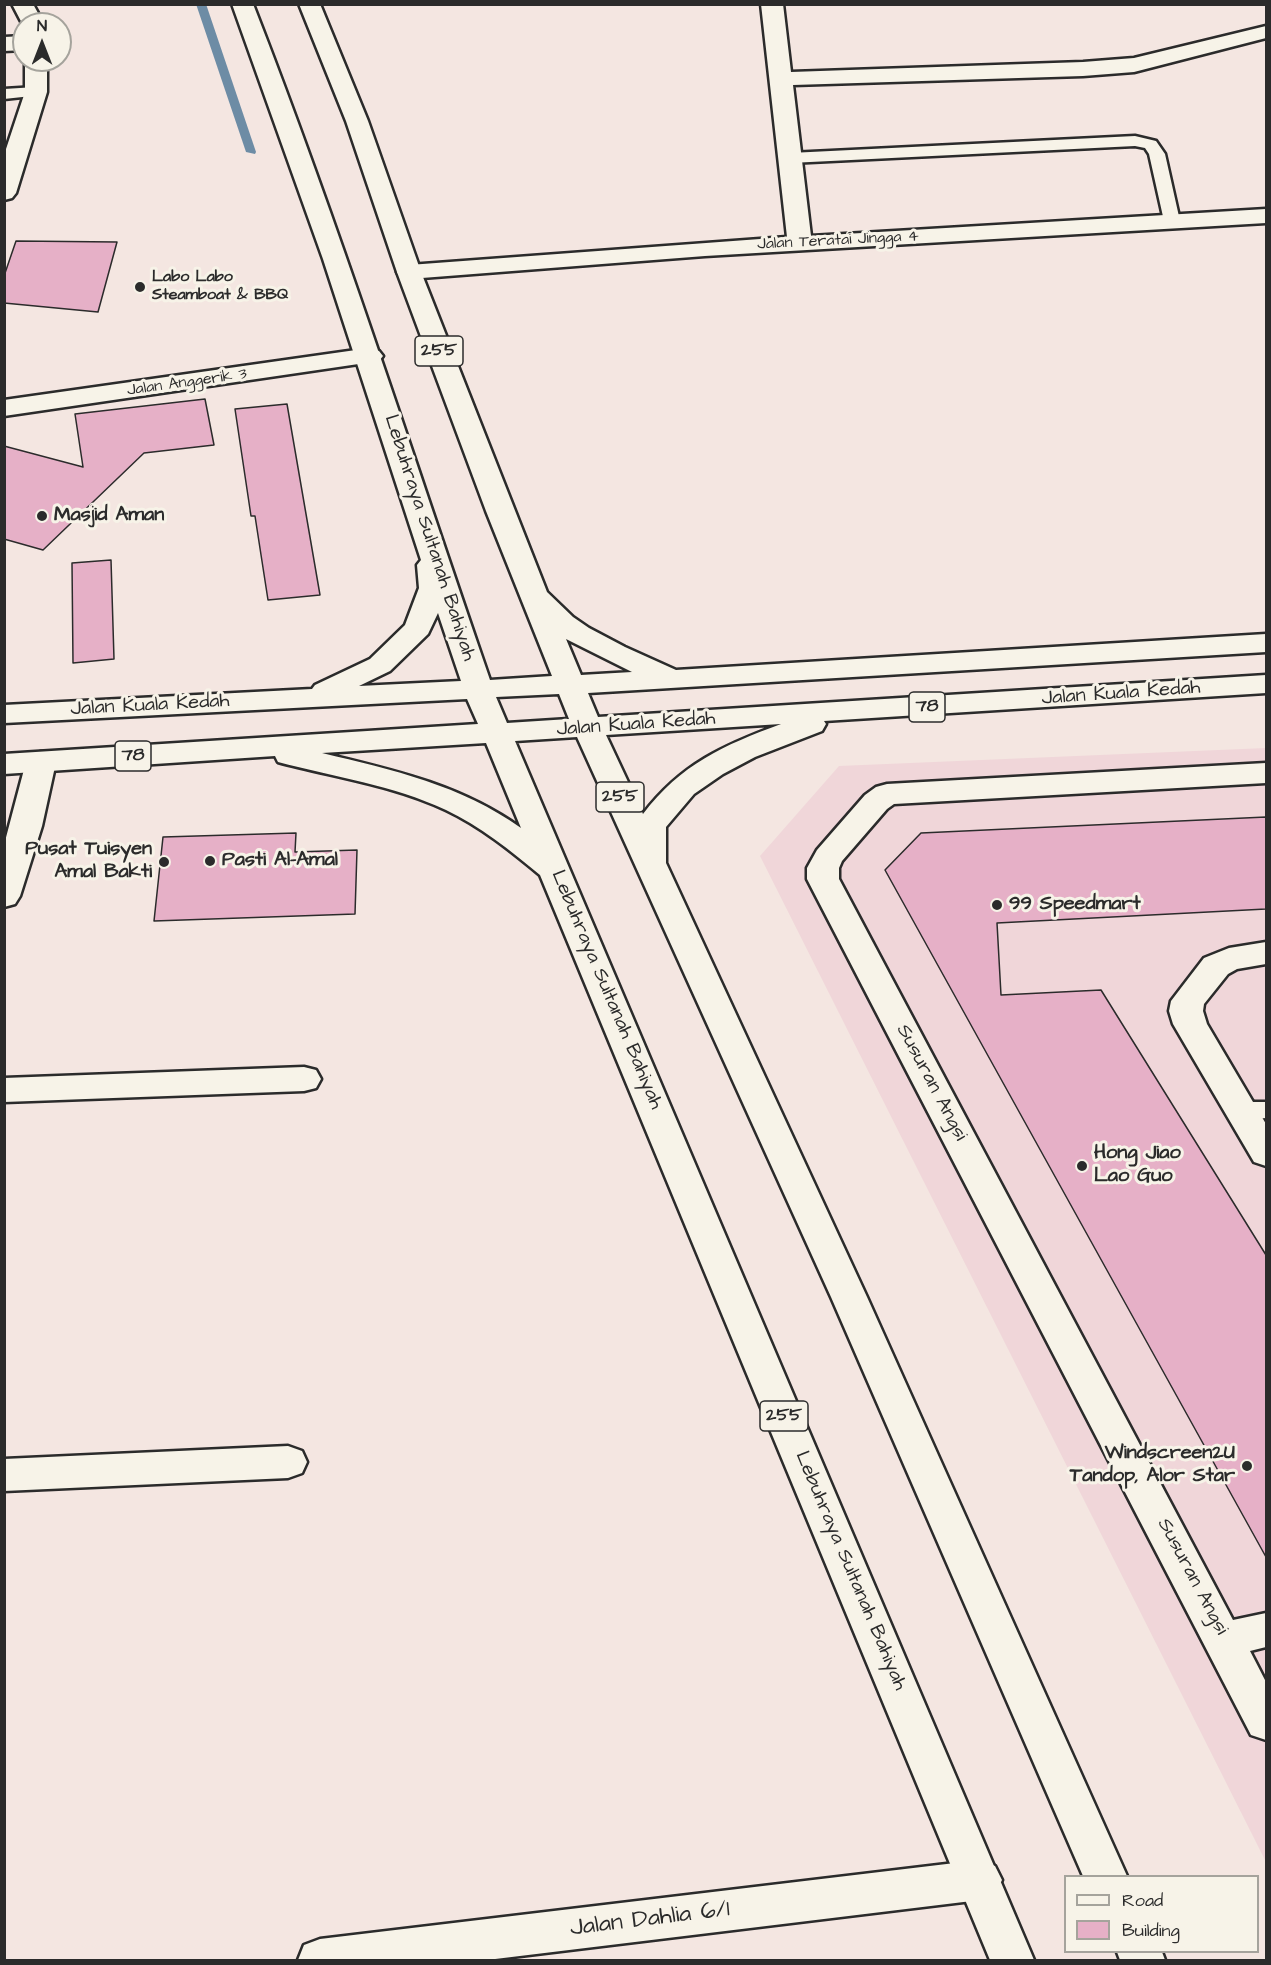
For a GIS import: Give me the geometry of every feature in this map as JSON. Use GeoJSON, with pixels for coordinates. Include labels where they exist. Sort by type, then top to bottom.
{"type":"FeatureCollection","features":[{"type":"Feature","properties":{"kind":"main road","name":"Lebuhraya Sultanah Bahiyah"},"geometry":{"type":"LineString","coordinates":[[242,4],[274,84],[370,356],[430,549],[478,689],[1012,1960]]}},
{"type":"Feature","properties":{"kind":"main road","name":"255"},"geometry":{"type":"LineString","coordinates":[[309,4],[357,121],[409,272],[527,578],[588,728],[849,1297],[1105,1875]]}},
{"type":"Feature","properties":{"kind":"main road"},"geometry":{"type":"LineString","coordinates":[[772,4],[800,243]]}},
{"type":"Feature","properties":{"kind":"main road"},"geometry":{"type":"LineString","coordinates":[[269,16],[274,84]]}},
{"type":"Feature","properties":{"kind":"main road"},"geometry":{"type":"LineString","coordinates":[[781,79],[1083,69],[1134,65],[1266,32]]}},
{"type":"Feature","properties":{"kind":"main road"},"geometry":{"type":"LineString","coordinates":[[4,193],[12,144],[36,93],[36,72]]}},
{"type":"Feature","properties":{"kind":"main road","name":"Jalan Teratai Jingga 4"},"geometry":{"type":"LineString","coordinates":[[409,272],[800,243],[1266,216]]}},
{"type":"Feature","properties":{"kind":"main road","name":"Jalan Anggerik 3"},"geometry":{"type":"LineString","coordinates":[[4,408],[370,356]]}},
{"type":"Feature","properties":{"kind":"main road"},"geometry":{"type":"LineString","coordinates":[[249,701],[322,692],[380,665],[418,628],[433,588],[430,549]]}},
{"type":"Feature","properties":{"kind":"main road"},"geometry":{"type":"LineString","coordinates":[[527,578],[546,609],[582,636],[626,659],[675,679]]}},
{"type":"Feature","properties":{"kind":"main road","name":"Jalan Kuala Kedah"},"geometry":{"type":"LineString","coordinates":[[4,714],[675,679],[1266,643]]}},
{"type":"Feature","properties":{"kind":"main road","name":"Jalan Kuala Kedah"},"geometry":{"type":"LineString","coordinates":[[4,764],[1266,684]]}},
{"type":"Feature","properties":{"kind":"main road"},"geometry":{"type":"LineString","coordinates":[[651,865],[650,826],[681,789],[737,754],[778,736],[847,712]]}},
{"type":"Feature","properties":{"kind":"main road"},"geometry":{"type":"LineString","coordinates":[[261,748],[397,781],[457,803],[509,834],[555,871]]}},
{"type":"Feature","properties":{"kind":"main road"},"geometry":{"type":"LineString","coordinates":[[4,896],[15,826],[41,762]]}},
{"type":"Feature","properties":{"kind":"main road","name":"Susuran Angsi"},"geometry":{"type":"LineString","coordinates":[[1266,773],[887,794],[876,802],[828,857],[823,868],[823,879],[1225,1639],[1266,1722]]}},
{"type":"Feature","properties":{"kind":"main road"},"geometry":{"type":"LineString","coordinates":[[1266,953],[1229,959],[1216,966],[1188,1000],[1186,1011],[1190,1024],[1254,1110],[1266,1152]]}},
{"type":"Feature","properties":{"kind":"main road"},"geometry":{"type":"LineString","coordinates":[[4,1090],[304,1079]]}},
{"type":"Feature","properties":{"kind":"main road"},"geometry":{"type":"LineString","coordinates":[[4,1475],[288,1462]]}},
{"type":"Feature","properties":{"kind":"main road"},"geometry":{"type":"LineString","coordinates":[[1225,1639],[1266,1630]]}},
{"type":"Feature","properties":{"kind":"main road","name":"Jalan Dahlia 6/1"},"geometry":{"type":"LineString","coordinates":[[320,1960],[980,1880]]}},
{"type":"Feature","properties":{"kind":"lane"},"geometry":{"type":"LineString","coordinates":[[4,94],[36,93]]}},
{"type":"Feature","properties":{"kind":"lane"},"geometry":{"type":"LineString","coordinates":[[790,158],[1135,141],[1150,144],[1157,154],[1172,221]]}},
{"type":"Feature","properties":{"kind":"shaded area"},"geometry":{"type":"Polygon","coordinates":[[[1266,748],[1266,1862],[760,856],[839,766],[1266,748]]]}},
{"type":"Feature","properties":{"kind":"building"},"geometry":{"type":"Polygon","coordinates":[[[16,241],[117,242],[98,312],[4,303],[4,276],[16,241]]]}},
{"type":"Feature","properties":{"kind":"building"},"geometry":{"type":"Polygon","coordinates":[[[205,399],[214,445],[144,453],[43,550],[4,539],[4,446],[83,467],[75,414],[205,399]]]}},
{"type":"Feature","properties":{"kind":"building"},"geometry":{"type":"Polygon","coordinates":[[[287,404],[320,595],[268,600],[255,516],[251,516],[235,409],[287,404]]]}},
{"type":"Feature","properties":{"kind":"building"},"geometry":{"type":"Polygon","coordinates":[[[111,560],[114,659],[73,663],[72,563],[111,560]]]}},
{"type":"Feature","properties":{"kind":"building"},"geometry":{"type":"Polygon","coordinates":[[[1266,817],[1266,909],[997,923],[1001,995],[1101,990],[1266,1255],[1266,1557],[885,870],[921,833],[1266,817]]]}},
{"type":"Feature","properties":{"kind":"building"},"geometry":{"type":"Polygon","coordinates":[[[296,833],[295,852],[357,850],[355,914],[154,921],[163,837],[296,833]]]}},
{"type":"Feature","properties":{"kind":"waterway"},"geometry":{"type":"LineString","coordinates":[[201,4],[251,152]]}},
{"type":"Feature","properties":{"kind":"place","name":"Labo Labo Steamboat & BBQ"},"geometry":{"type":"Point","coordinates":[140,287]}},
{"type":"Feature","properties":{"kind":"place","name":"Masjid Aman"},"geometry":{"type":"Point","coordinates":[42,516]}},
{"type":"Feature","properties":{"kind":"place","name":"Pasti Al-Amal"},"geometry":{"type":"Point","coordinates":[210,861]}},
{"type":"Feature","properties":{"kind":"place","name":"Pusat Tuisyen Amal Bakti"},"geometry":{"type":"Point","coordinates":[164,862]}},
{"type":"Feature","properties":{"kind":"place","name":"99 Speedmart"},"geometry":{"type":"Point","coordinates":[997,905]}},
{"type":"Feature","properties":{"kind":"place","name":"Hong Jiao Lao Guo"},"geometry":{"type":"Point","coordinates":[1082,1166]}},
{"type":"Feature","properties":{"kind":"place","name":"Windscreen2U Tandop, Alor Star"},"geometry":{"type":"Point","coordinates":[1247,1466]}}]}
